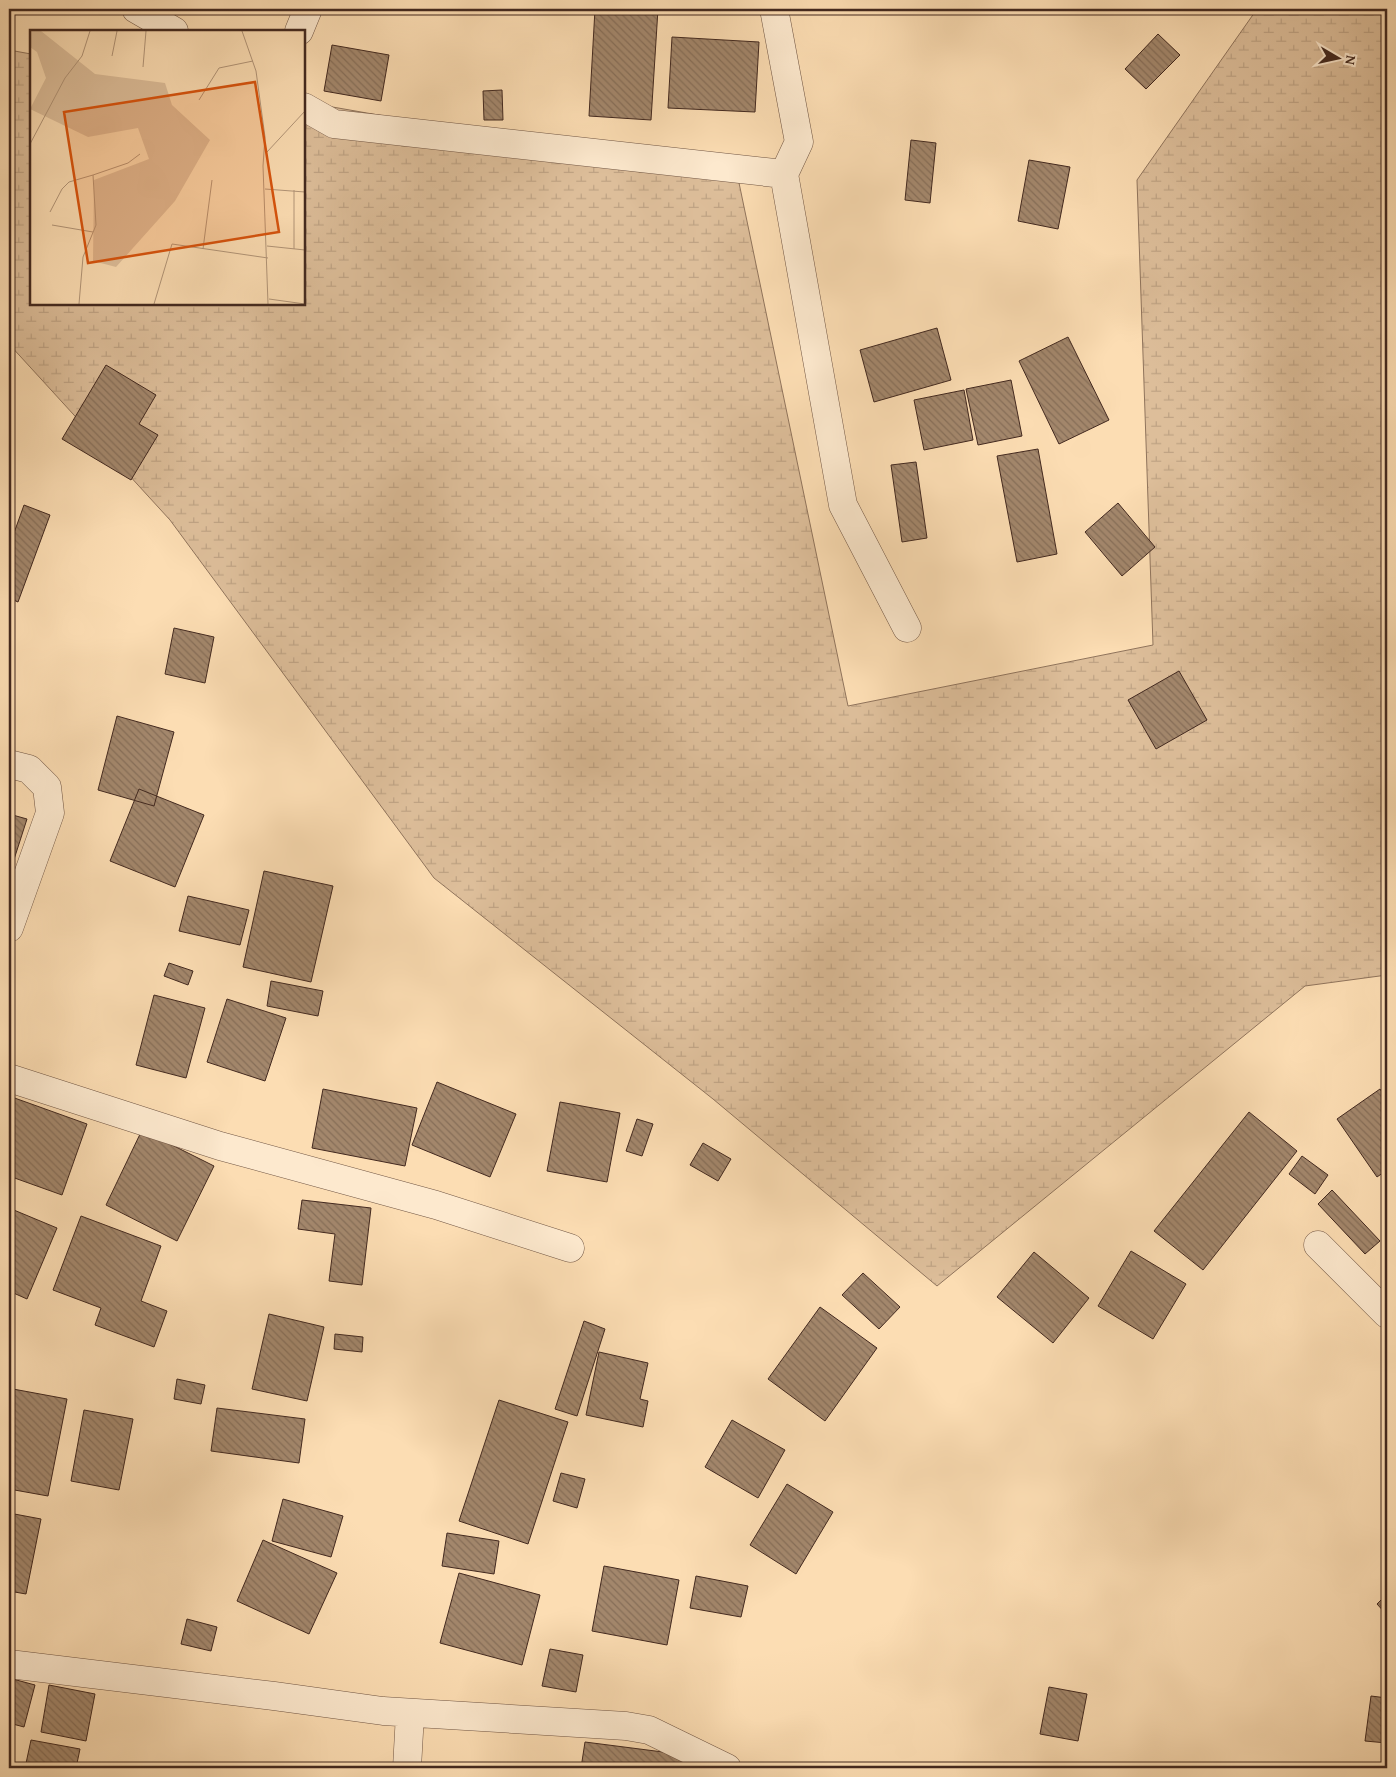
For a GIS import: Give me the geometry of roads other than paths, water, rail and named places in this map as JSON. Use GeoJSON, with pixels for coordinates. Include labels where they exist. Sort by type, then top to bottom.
{"type":"FeatureCollection","features":[{"type":"Feature","properties":{"kind":"street"},"geometry":{"type":"LineString","coordinates":[[136,9],[172,30]]}},
{"type":"Feature","properties":{"kind":"street"},"geometry":{"type":"LineString","coordinates":[[299,30],[308,9]]}},
{"type":"Feature","properties":{"kind":"street"},"geometry":{"type":"LineString","coordinates":[[774,9],[798,142],[784,174],[843,505],[907,628]]}},
{"type":"Feature","properties":{"kind":"street"},"geometry":{"type":"LineString","coordinates":[[305,109],[334,124],[784,174]]}},
{"type":"Feature","properties":{"kind":"street"},"geometry":{"type":"LineString","coordinates":[[9,764],[29,769],[47,788],[50,813],[9,928]]}},
{"type":"Feature","properties":{"kind":"street"},"geometry":{"type":"LineString","coordinates":[[9,1078],[211,1143],[427,1203],[570,1248]]}},
{"type":"Feature","properties":{"kind":"street"},"geometry":{"type":"LineString","coordinates":[[1318,1245],[1387,1314]]}},
{"type":"Feature","properties":{"kind":"street"},"geometry":{"type":"LineString","coordinates":[[9,1664],[410,1714],[626,1726],[649,1730],[726,1768]]}},
{"type":"Feature","properties":{"kind":"street"},"geometry":{"type":"LineString","coordinates":[[407,1768],[410,1714]]}}]}
